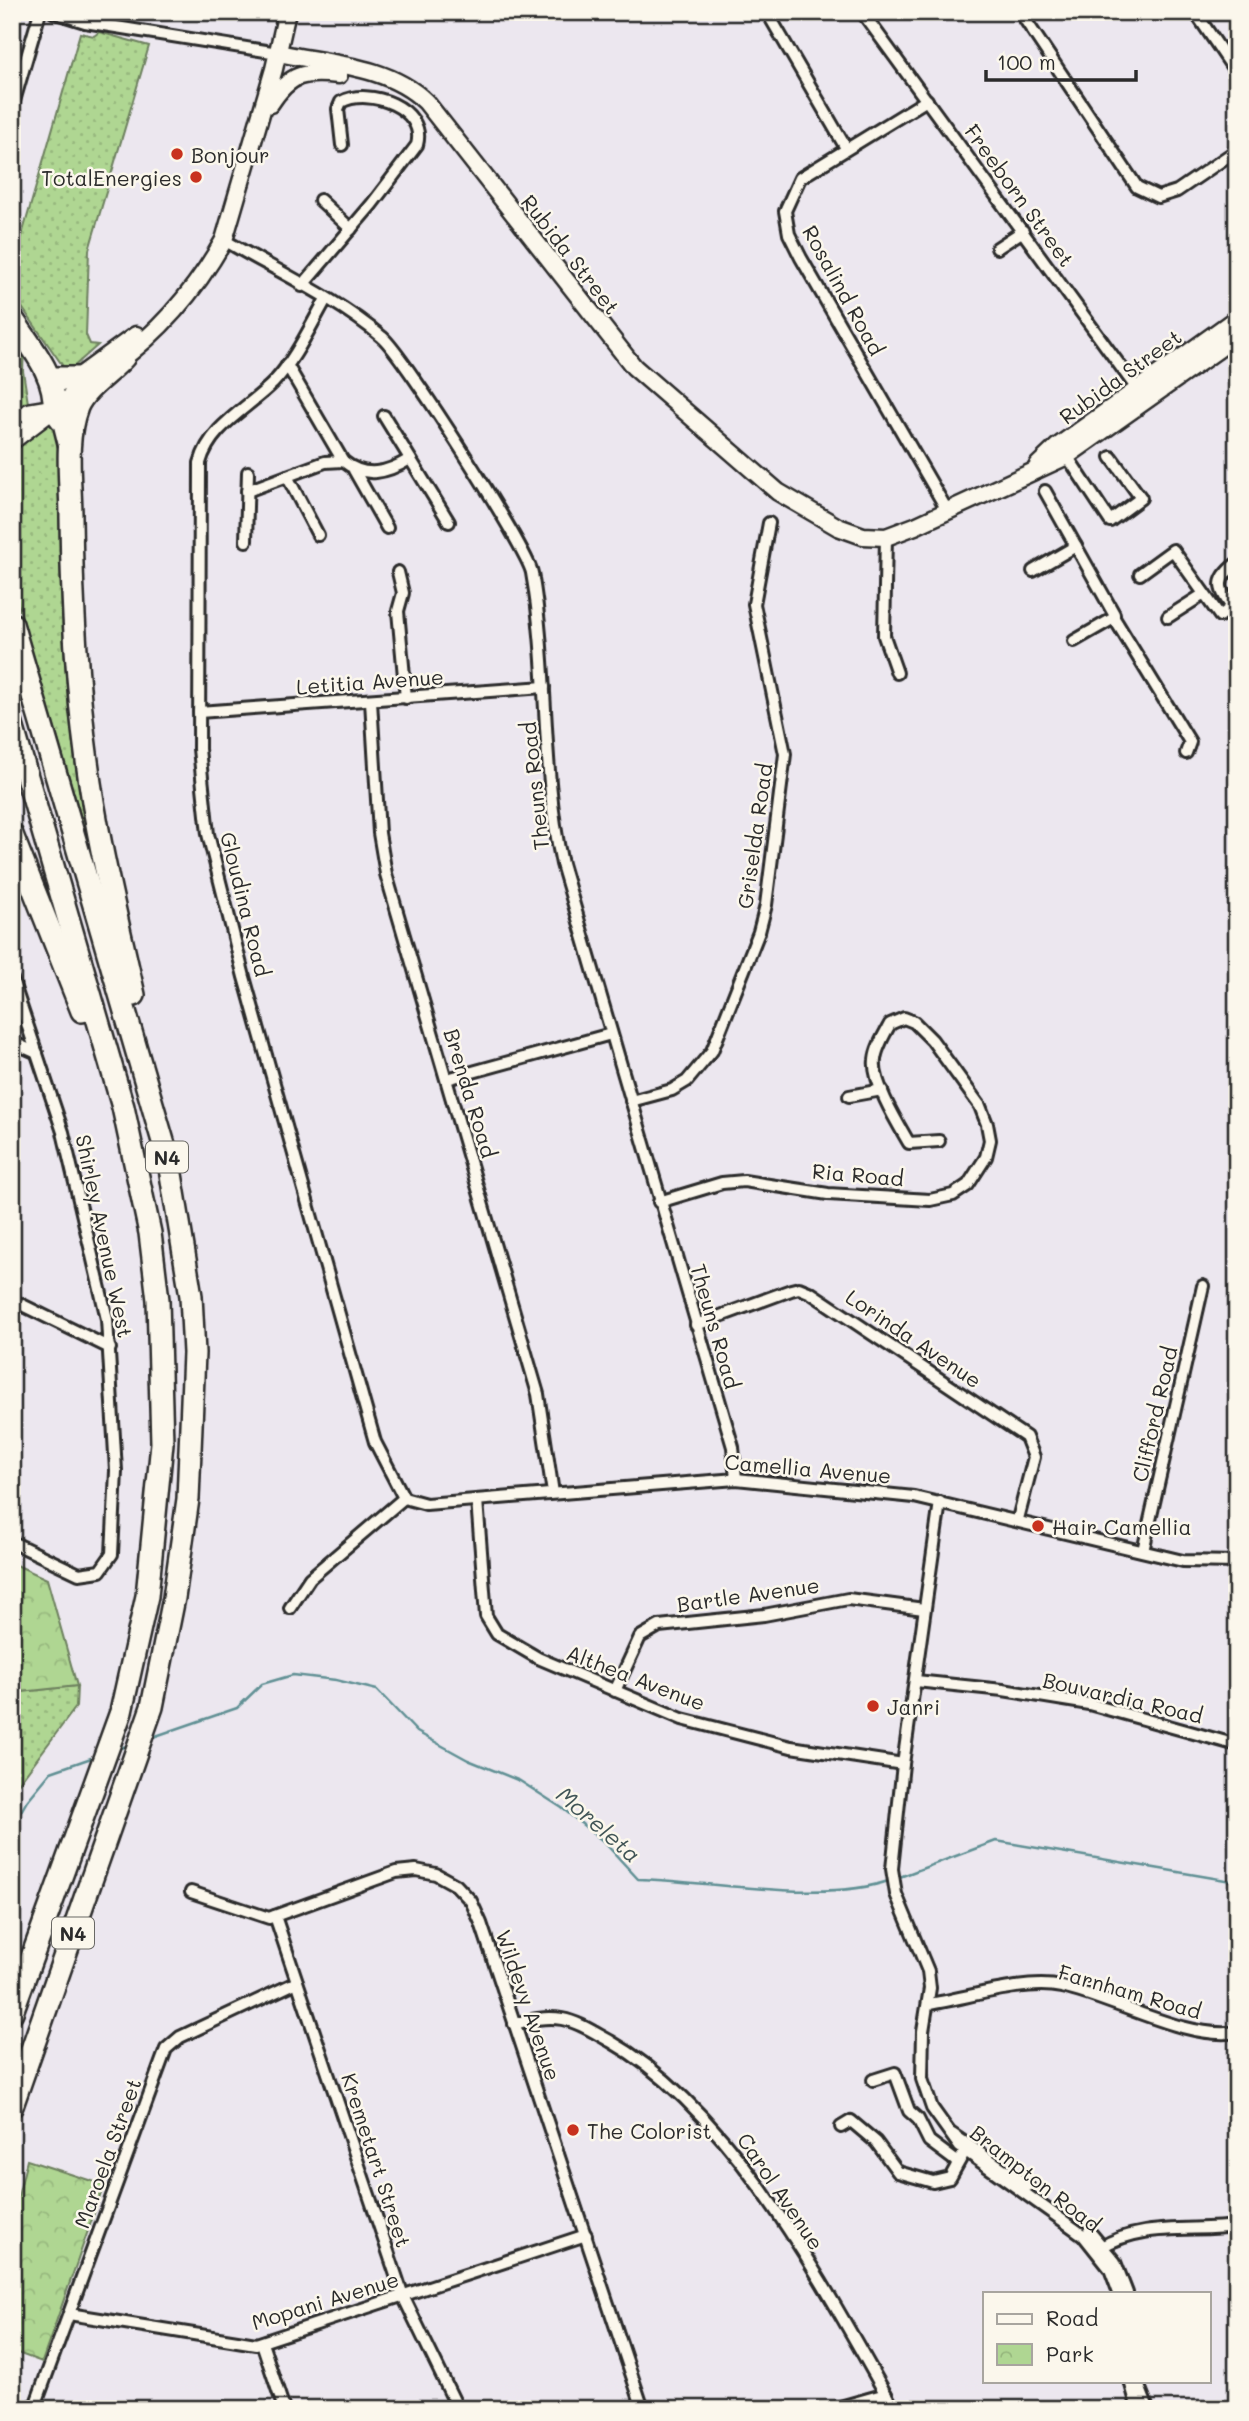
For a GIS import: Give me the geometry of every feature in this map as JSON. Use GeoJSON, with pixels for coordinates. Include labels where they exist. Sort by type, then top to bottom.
{"type":"FeatureCollection","features":[{"type":"Feature","properties":{"kind":"highway"},"geometry":{"type":"LineString","coordinates":[[12,317],[53,394],[70,449]]}},
{"type":"Feature","properties":{"kind":"highway"},"geometry":{"type":"LineString","coordinates":[[124,357],[78,405],[72,424],[70,449],[75,658],[87,764],[102,852],[169,1162]]}},
{"type":"Feature","properties":{"kind":"highway"},"geometry":{"type":"LineString","coordinates":[[30,414],[53,394],[78,378]]}},
{"type":"Feature","properties":{"kind":"highway","name":"N4"},"geometry":{"type":"LineString","coordinates":[[12,624],[169,1162],[191,1296],[193,1405],[188,1499],[179,1568],[152,1707],[12,2106]]}},
{"type":"Feature","properties":{"kind":"highway","name":"N4"},"geometry":{"type":"LineString","coordinates":[[12,724],[123,1107],[150,1233],[158,1300],[162,1443],[147,1596],[121,1712],[12,2012]]}},
{"type":"Feature","properties":{"kind":"highway"},"geometry":{"type":"LineString","coordinates":[[12,835],[123,1107]]}},
{"type":"Feature","properties":{"kind":"street"},"geometry":{"type":"LineString","coordinates":[[12,108],[40,12]]}},
{"type":"Feature","properties":{"kind":"street","name":"Rubida Street"},"geometry":{"type":"LineString","coordinates":[[53,12],[85,22],[137,28],[278,53],[383,75],[406,84],[426,102],[601,326],[644,375],[778,492],[838,527],[863,536],[886,537],[985,496],[1031,471],[1067,456],[1237,318]]}},
{"type":"Feature","properties":{"kind":"street"},"geometry":{"type":"LineString","coordinates":[[12,441],[53,394],[124,357],[162,325],[212,260],[224,240],[260,120],[287,12]]}},
{"type":"Feature","properties":{"kind":"street"},"geometry":{"type":"LineString","coordinates":[[767,12],[846,148]]}},
{"type":"Feature","properties":{"kind":"street","name":"Freeborn Street"},"geometry":{"type":"LineString","coordinates":[[862,12],[1141,395]]}},
{"type":"Feature","properties":{"kind":"street"},"geometry":{"type":"LineString","coordinates":[[1020,12],[1137,187],[1158,197],[1177,191],[1237,150]]}},
{"type":"Feature","properties":{"kind":"street"},"geometry":{"type":"LineString","coordinates":[[1195,12],[1237,74]]}},
{"type":"Feature","properties":{"kind":"street"},"geometry":{"type":"LineString","coordinates":[[260,120],[278,91],[303,73],[362,78],[383,75]]}},
{"type":"Feature","properties":{"kind":"street"},"geometry":{"type":"LineString","coordinates":[[302,286],[417,145],[418,128],[400,107],[360,95],[349,97],[341,102],[338,109],[342,145]]}},
{"type":"Feature","properties":{"kind":"street","name":"Rosalind Road"},"geometry":{"type":"LineString","coordinates":[[927,100],[800,178],[785,211],[789,234],[947,510]]}},
{"type":"Feature","properties":{"kind":"street"},"geometry":{"type":"LineString","coordinates":[[320,200],[351,229]]}},
{"type":"Feature","properties":{"kind":"street"},"geometry":{"type":"LineString","coordinates":[[997,248],[1023,232]]}},
{"type":"Feature","properties":{"kind":"street","name":"Theuns Road"},"geometry":{"type":"LineString","coordinates":[[224,240],[326,299],[376,332],[392,347],[525,552],[532,572],[555,834],[659,1202],[733,1447],[736,1479]]}},
{"type":"Feature","properties":{"kind":"street","name":"Gloudina Road"},"geometry":{"type":"LineString","coordinates":[[326,299],[274,382],[224,424],[206,446],[200,463],[199,712],[208,834],[218,880],[374,1442],[404,1498]]}},
{"type":"Feature","properties":{"kind":"street"},"geometry":{"type":"LineString","coordinates":[[78,378],[175,307]]}},
{"type":"Feature","properties":{"kind":"street","name":"Rubida Street"},"geometry":{"type":"LineString","coordinates":[[1031,471],[1057,447],[1237,336]]}},
{"type":"Feature","properties":{"kind":"street"},"geometry":{"type":"LineString","coordinates":[[287,365],[343,461],[354,470],[387,528]]}},
{"type":"Feature","properties":{"kind":"street"},"geometry":{"type":"LineString","coordinates":[[12,427],[30,414]]}},
{"type":"Feature","properties":{"kind":"street"},"geometry":{"type":"LineString","coordinates":[[384,416],[449,522]]}},
{"type":"Feature","properties":{"kind":"street"},"geometry":{"type":"LineString","coordinates":[[1067,456],[1110,521],[1141,498],[1111,457]]}},
{"type":"Feature","properties":{"kind":"street"},"geometry":{"type":"LineString","coordinates":[[354,470],[372,474],[410,459]]}},
{"type":"Feature","properties":{"kind":"street"},"geometry":{"type":"LineString","coordinates":[[247,491],[325,462],[343,461]]}},
{"type":"Feature","properties":{"kind":"street"},"geometry":{"type":"LineString","coordinates":[[246,541],[248,472]]}},
{"type":"Feature","properties":{"kind":"street"},"geometry":{"type":"LineString","coordinates":[[287,476],[317,535]]}},
{"type":"Feature","properties":{"kind":"street"},"geometry":{"type":"LineString","coordinates":[[1045,491],[1112,608],[1114,618],[1190,742],[1186,753]]}},
{"type":"Feature","properties":{"kind":"street","name":"Griselda Road"},"geometry":{"type":"LineString","coordinates":[[631,1101],[672,1090],[687,1081],[712,1051],[759,932],[766,905],[785,754],[754,604],[769,523]]}},
{"type":"Feature","properties":{"kind":"street"},"geometry":{"type":"LineString","coordinates":[[886,537],[884,635],[897,673]]}},
{"type":"Feature","properties":{"kind":"street"},"geometry":{"type":"LineString","coordinates":[[1033,571],[1076,546]]}},
{"type":"Feature","properties":{"kind":"street"},"geometry":{"type":"LineString","coordinates":[[1140,574],[1173,550],[1220,616],[1231,606],[1221,579],[1237,563]]}},
{"type":"Feature","properties":{"kind":"street"},"geometry":{"type":"LineString","coordinates":[[398,572],[403,593],[398,611],[406,698]]}},
{"type":"Feature","properties":{"kind":"street"},"geometry":{"type":"LineString","coordinates":[[1168,617],[1204,594]]}},
{"type":"Feature","properties":{"kind":"street"},"geometry":{"type":"LineString","coordinates":[[1074,641],[1114,618]]}},
{"type":"Feature","properties":{"kind":"street","name":"Letitia Avenue"},"geometry":{"type":"LineString","coordinates":[[199,712],[544,687]]}},
{"type":"Feature","properties":{"kind":"street","name":"Brenda Road"},"geometry":{"type":"LineString","coordinates":[[371,701],[379,833],[386,874],[538,1394],[553,1493]]}},
{"type":"Feature","properties":{"kind":"street","name":"Shirley Avenue West"},"geometry":{"type":"LineString","coordinates":[[12,979],[71,1161],[107,1320],[116,1471],[112,1554],[100,1571],[82,1575],[12,1542]]}},
{"type":"Feature","properties":{"kind":"street","name":"Ria Road"},"geometry":{"type":"LineString","coordinates":[[659,1202],[722,1183],[744,1181],[841,1195],[930,1200],[953,1195],[968,1185],[986,1157],[990,1140],[980,1107],[924,1031],[907,1018],[890,1024],[875,1056],[874,1069],[881,1090]]}},
{"type":"Feature","properties":{"kind":"street"},"geometry":{"type":"LineString","coordinates":[[447,1079],[611,1034]]}},
{"type":"Feature","properties":{"kind":"street"},"geometry":{"type":"LineString","coordinates":[[12,1042],[37,1053]]}},
{"type":"Feature","properties":{"kind":"street"},"geometry":{"type":"LineString","coordinates":[[849,1096],[881,1090],[909,1143],[939,1142]]}},
{"type":"Feature","properties":{"kind":"street","name":"Clifford Road"},"geometry":{"type":"LineString","coordinates":[[1143,1552],[1203,1286]]}},
{"type":"Feature","properties":{"kind":"street","name":"Lorinda Avenue"},"geometry":{"type":"LineString","coordinates":[[696,1325],[791,1290],[800,1288],[811,1293],[1026,1437],[1034,1457],[1018,1519]]}},
{"type":"Feature","properties":{"kind":"street"},"geometry":{"type":"LineString","coordinates":[[12,1300],[110,1348]]}},
{"type":"Feature","properties":{"kind":"street","name":"Camellia Avenue"},"geometry":{"type":"LineString","coordinates":[[404,1498],[426,1504],[736,1479],[914,1496],[1183,1561],[1237,1562]]}},
{"type":"Feature","properties":{"kind":"street"},"geometry":{"type":"LineString","coordinates":[[290,1608],[310,1578],[404,1498]]}},
{"type":"Feature","properties":{"kind":"street","name":"Althea Avenue"},"geometry":{"type":"LineString","coordinates":[[477,1500],[486,1612],[490,1627],[497,1634],[538,1658],[682,1719],[791,1747],[903,1764]]}},
{"type":"Feature","properties":{"kind":"street","name":"Brampton Road"},"geometry":{"type":"LineString","coordinates":[[940,1502],[903,1764],[893,1883],[928,1972],[929,2004],[921,2059],[925,2092],[946,2130],[965,2151],[1100,2247]]}},
{"type":"Feature","properties":{"kind":"street","name":"Bartle Avenue"},"geometry":{"type":"LineString","coordinates":[[615,1691],[640,1637],[659,1626],[764,1615],[848,1599],[924,1609]]}},
{"type":"Feature","properties":{"kind":"street","name":"Bouvardia Road"},"geometry":{"type":"LineString","coordinates":[[916,1681],[1003,1690],[1089,1704],[1237,1745]]}},
{"type":"Feature","properties":{"kind":"street","name":"Wildevy Avenue"},"geometry":{"type":"LineString","coordinates":[[191,1892],[262,1918],[275,1916],[396,1872],[416,1870],[447,1879],[463,1892],[477,1913],[643,2409]]}},
{"type":"Feature","properties":{"kind":"street","name":"Kremetart Street"},"geometry":{"type":"LineString","coordinates":[[275,1916],[402,2296],[458,2409]]}},
{"type":"Feature","properties":{"kind":"street","name":"Maroela Street"},"geometry":{"type":"LineString","coordinates":[[34,2409],[167,2047],[188,2033],[297,1982]]}},
{"type":"Feature","properties":{"kind":"street","name":"Farnham Road"},"geometry":{"type":"LineString","coordinates":[[929,2004],[1031,1986],[1060,1987],[1205,2033],[1237,2032]]}},
{"type":"Feature","properties":{"kind":"street","name":"Carol Avenue"},"geometry":{"type":"LineString","coordinates":[[514,2024],[548,2018],[573,2022],[629,2052],[673,2088],[739,2158],[825,2290],[894,2409]]}},
{"type":"Feature","properties":{"kind":"street"},"geometry":{"type":"LineString","coordinates":[[873,2080],[895,2074],[909,2111],[918,2119],[929,2141],[957,2162]]}},
{"type":"Feature","properties":{"kind":"street"},"geometry":{"type":"LineString","coordinates":[[904,2096],[925,2092]]}},
{"type":"Feature","properties":{"kind":"street"},"geometry":{"type":"LineString","coordinates":[[841,2127],[851,2121],[876,2142],[898,2172],[912,2178],[933,2182],[946,2180],[954,2173],[957,2162],[965,2151]]}},
{"type":"Feature","properties":{"kind":"street","name":"Brampton Road"},"geometry":{"type":"LineString","coordinates":[[946,2130],[1087,2229],[1100,2247]]}},
{"type":"Feature","properties":{"kind":"street","name":"Brampton Road"},"geometry":{"type":"LineString","coordinates":[[1100,2247],[1125,2234],[1147,2230],[1237,2227]]}},
{"type":"Feature","properties":{"kind":"street","name":"Mopani Avenue"},"geometry":{"type":"LineString","coordinates":[[69,2314],[241,2343],[262,2343],[586,2235]]}},
{"type":"Feature","properties":{"kind":"street"},"geometry":{"type":"LineString","coordinates":[[1100,2247],[1119,2292]]}},
{"type":"Feature","properties":{"kind":"street"},"geometry":{"type":"LineString","coordinates":[[1100,2247],[1115,2263],[1127,2292]]}},
{"type":"Feature","properties":{"kind":"street"},"geometry":{"type":"LineString","coordinates":[[262,2343],[285,2409]]}},
{"type":"Feature","properties":{"kind":"street"},"geometry":{"type":"LineString","coordinates":[[1130,2382],[1138,2409]]}},
{"type":"Feature","properties":{"kind":"street"},"geometry":{"type":"LineString","coordinates":[[1137,2382],[1148,2409]]}},
{"type":"Feature","properties":{"kind":"street"},"geometry":{"type":"LineString","coordinates":[[833,2409],[886,2394]]}},
{"type":"Feature","properties":{"kind":"green space"},"geometry":{"type":"Polygon","coordinates":[[[99,32],[149,46],[89,250],[86,335],[90,344],[98,345],[71,369],[65,369],[12,293],[16,256],[80,33],[94,36],[99,32]]]}},
{"type":"Feature","properties":{"kind":"green space"},"geometry":{"type":"Polygon","coordinates":[[[12,328],[24,348],[23,371],[28,403],[12,415],[12,328]]]}},
{"type":"Feature","properties":{"kind":"green space"},"geometry":{"type":"Polygon","coordinates":[[[51,419],[57,436],[59,459],[64,657],[74,754],[91,852],[12,583],[12,447],[51,419]]]}},
{"type":"Feature","properties":{"kind":"green space"},"geometry":{"type":"Polygon","coordinates":[[[12,1563],[47,1579],[77,1686],[12,1693],[12,1563]]]}},
{"type":"Feature","properties":{"kind":"green space"},"geometry":{"type":"Polygon","coordinates":[[[77,1686],[76,1707],[12,1792],[12,1693],[77,1686]]]}},
{"type":"Feature","properties":{"kind":"green space"},"geometry":{"type":"Polygon","coordinates":[[[27,2160],[104,2185],[42,2362],[12,2351],[12,2221],[27,2160]]]}},
{"type":"Feature","properties":{"kind":"waterway","name":"Moreleta"},"geometry":{"type":"LineString","coordinates":[[150,1738],[237,1708],[262,1684],[293,1675],[336,1680],[377,1690],[417,1732],[468,1760],[520,1781],[562,1808],[603,1841],[638,1879],[802,1891],[865,1887],[891,1880]]}},
{"type":"Feature","properties":{"kind":"waterway","name":"Moreleta"},"geometry":{"type":"LineString","coordinates":[[117,1749],[130,1745]]}},
{"type":"Feature","properties":{"kind":"waterway","name":"Moreleta"},"geometry":{"type":"LineString","coordinates":[[12,1827],[27,1801],[51,1772],[94,1757]]}},
{"type":"Feature","properties":{"kind":"waterway","name":"Moreleta"},"geometry":{"type":"LineString","coordinates":[[897,1878],[996,1841],[1237,1882]]}},
{"type":"Feature","properties":{"kind":"place","name":"Bonjour"},"geometry":{"type":"Point","coordinates":[177,154]}},
{"type":"Feature","properties":{"kind":"place","name":"TotalEnergies"},"geometry":{"type":"Point","coordinates":[196,177]}},
{"type":"Feature","properties":{"kind":"place","name":"Hair Camellia"},"geometry":{"type":"Point","coordinates":[1038,1526]}},
{"type":"Feature","properties":{"kind":"place","name":"Janri"},"geometry":{"type":"Point","coordinates":[873,1706]}},
{"type":"Feature","properties":{"kind":"place","name":"The Colorist"},"geometry":{"type":"Point","coordinates":[573,2130]}}]}
